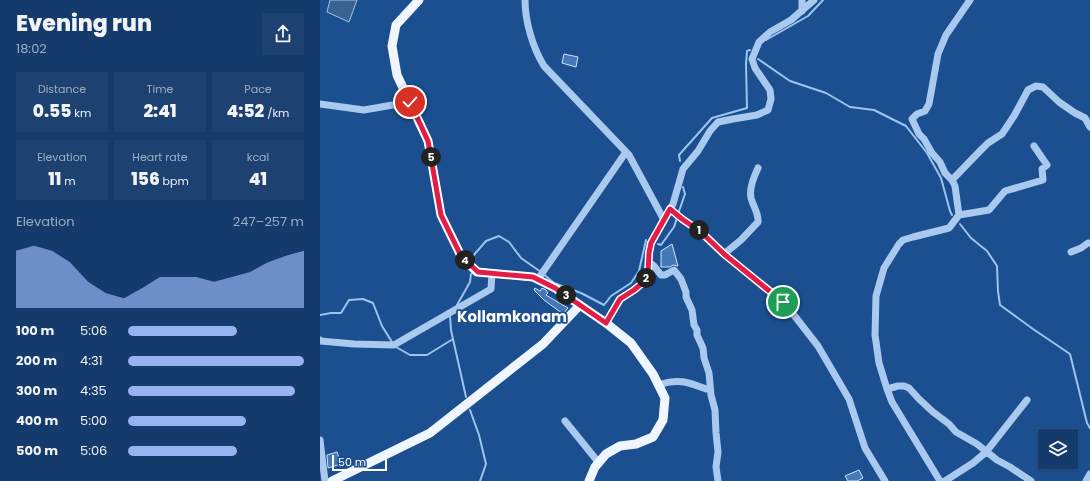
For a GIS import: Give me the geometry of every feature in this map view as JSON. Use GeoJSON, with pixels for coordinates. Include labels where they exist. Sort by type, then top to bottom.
{"type":"FeatureCollection","features":[{"type":"Feature","properties":{"kind":"main road"},"geometry":{"type":"LineString","coordinates":[[420,0],[396,25],[392,46],[397,74],[428,141],[441,215],[461,256],[478,272],[539,278],[606,323],[632,343],[653,374],[665,398],[664,420],[653,437],[636,444],[620,446],[606,454],[595,467],[589,481]]}},
{"type":"Feature","properties":{"kind":"main road"},"geometry":{"type":"LineString","coordinates":[[332,481],[430,434],[542,344],[580,305]]}},
{"type":"Feature","properties":{"kind":"street"},"geometry":{"type":"LineString","coordinates":[[525,0],[531,37],[538,56],[544,66],[626,152],[664,220]]}},
{"type":"Feature","properties":{"kind":"street"},"geometry":{"type":"LineString","coordinates":[[802,0],[802,11]]}},
{"type":"Feature","properties":{"kind":"street"},"geometry":{"type":"LineString","coordinates":[[606,323],[620,299],[646,280],[651,243],[664,220],[672,211],[683,169],[698,151],[710,131],[718,122],[757,115],[768,110],[771,99],[770,90],[755,68],[752,59],[759,42],[770,32],[791,20],[814,0]]}},
{"type":"Feature","properties":{"kind":"street"},"geometry":{"type":"LineString","coordinates":[[960,215],[955,186],[952,180],[945,173],[940,162],[919,134],[912,119],[917,114],[925,111],[929,104],[938,54],[946,35],[970,0]]}},
{"type":"Feature","properties":{"kind":"street"},"geometry":{"type":"LineString","coordinates":[[952,180],[988,143],[1002,134],[1028,90],[1036,86],[1043,87],[1059,102],[1085,118],[1090,127]]}},
{"type":"Feature","properties":{"kind":"street"},"geometry":{"type":"LineString","coordinates":[[320,104],[364,110],[410,102]]}},
{"type":"Feature","properties":{"kind":"street"},"geometry":{"type":"LineString","coordinates":[[940,481],[892,402],[887,389],[879,363],[875,335],[876,296],[884,268],[899,244],[904,240],[949,228],[960,215],[989,210],[1005,191],[1043,180],[1042,169],[1047,165],[1034,146]]}},
{"type":"Feature","properties":{"kind":"street"},"geometry":{"type":"LineString","coordinates":[[539,278],[626,152]]}},
{"type":"Feature","properties":{"kind":"street"},"geometry":{"type":"LineString","coordinates":[[724,254],[741,240],[758,222],[759,218],[751,197],[751,188],[758,168]]}},
{"type":"Feature","properties":{"kind":"street"},"geometry":{"type":"LineString","coordinates":[[672,211],[701,232],[724,254],[783,302],[818,346],[849,399],[864,448],[885,481]]}},
{"type":"Feature","properties":{"kind":"street"},"geometry":{"type":"LineString","coordinates":[[1072,252],[1090,243]]}},
{"type":"Feature","properties":{"kind":"street"},"geometry":{"type":"LineString","coordinates":[[648,262],[654,266],[660,275],[665,275],[674,270],[681,279],[686,292],[686,297],[692,310],[694,326],[697,330],[703,348],[704,358],[709,373],[711,395],[715,410],[718,452],[716,467],[718,481]]}},
{"type":"Feature","properties":{"kind":"street"},"geometry":{"type":"LineString","coordinates":[[320,340],[354,344],[394,345],[491,289],[492,273]]}},
{"type":"Feature","properties":{"kind":"street"},"geometry":{"type":"LineString","coordinates":[[658,385],[676,381],[689,383],[706,389]]}},
{"type":"Feature","properties":{"kind":"street"},"geometry":{"type":"LineString","coordinates":[[887,389],[898,386],[909,388],[933,412],[950,424],[956,432],[977,444],[997,460],[1031,481]]}},
{"type":"Feature","properties":{"kind":"street"},"geometry":{"type":"LineString","coordinates":[[945,481],[974,462],[986,452],[1027,400]]}},
{"type":"Feature","properties":{"kind":"street"},"geometry":{"type":"LineString","coordinates":[[565,421],[599,463]]}},
{"type":"Feature","properties":{"kind":"street"},"geometry":{"type":"LineString","coordinates":[[320,440],[325,481]]}},
{"type":"Feature","properties":{"kind":"street"},"geometry":{"type":"LineString","coordinates":[[1086,481],[1090,474]]}},
{"type":"Feature","properties":{"kind":"water"},"geometry":{"type":"Polygon","coordinates":[[[330,0],[357,0],[349,22],[327,12],[330,0]]]}},
{"type":"Feature","properties":{"kind":"building"},"geometry":{"type":"Polygon","coordinates":[[[564,54],[578,57],[576,67],[562,63],[564,54]]]}},
{"type":"Feature","properties":{"kind":"building"},"geometry":{"type":"Polygon","coordinates":[[[672,244],[678,266],[673,265],[670,267],[661,267],[661,251],[672,244]]]}},
{"type":"Feature","properties":{"kind":"building"},"geometry":{"type":"Polygon","coordinates":[[[535,288],[540,291],[542,288],[546,290],[548,293],[546,295],[568,308],[563,314],[544,300],[534,290],[535,288]]]}},
{"type":"Feature","properties":{"kind":"building"},"geometry":{"type":"Polygon","coordinates":[[[337,452],[341,464],[328,468],[327,455],[337,452]]]}},
{"type":"Feature","properties":{"kind":"building"},"geometry":{"type":"Polygon","coordinates":[[[859,470],[863,478],[857,481],[848,481],[845,476],[859,470]]]}},
{"type":"Feature","properties":{"kind":"waterway"},"geometry":{"type":"LineString","coordinates":[[766,40],[808,16],[823,0]]}},
{"type":"Feature","properties":{"kind":"waterway"},"geometry":{"type":"LineString","coordinates":[[680,161],[679,155],[712,118],[747,108],[746,64],[747,51],[750,50]]}},
{"type":"Feature","properties":{"kind":"waterway"},"geometry":{"type":"LineString","coordinates":[[758,59],[790,81],[826,93],[850,107],[874,110],[906,126],[927,153],[941,178],[952,215]]}},
{"type":"Feature","properties":{"kind":"waterway"},"geometry":{"type":"LineString","coordinates":[[678,214],[685,194],[683,187]]}},
{"type":"Feature","properties":{"kind":"waterway"},"geometry":{"type":"LineString","coordinates":[[658,244],[661,245],[674,227],[677,218]]}},
{"type":"Feature","properties":{"kind":"waterway"},"geometry":{"type":"LineString","coordinates":[[960,224],[971,238],[987,251],[997,266],[1000,305],[1070,354],[1087,423],[1090,428]]}},
{"type":"Feature","properties":{"kind":"waterway"},"geometry":{"type":"LineString","coordinates":[[473,258],[473,256],[486,241],[499,236],[509,242],[521,258],[554,283],[581,293],[604,305],[611,296],[631,283],[639,271],[646,240]]}},
{"type":"Feature","properties":{"kind":"waterway"},"geometry":{"type":"LineString","coordinates":[[457,305],[470,282],[471,274]]}},
{"type":"Feature","properties":{"kind":"waterway"},"geometry":{"type":"LineString","coordinates":[[320,315],[341,313],[349,300],[363,299],[373,303],[382,326],[392,342]]}},
{"type":"Feature","properties":{"kind":"waterway"},"geometry":{"type":"LineString","coordinates":[[396,347],[410,355],[427,355],[453,339],[450,316]]}},
{"type":"Feature","properties":{"kind":"waterway"},"geometry":{"type":"LineString","coordinates":[[453,339],[466,397]]}},
{"type":"Feature","properties":{"kind":"waterway"},"geometry":{"type":"LineString","coordinates":[[470,410],[479,435],[486,464],[480,481]]}},
{"type":"Feature","properties":{"kind":"district","name":"Kollamkonam"},"geometry":{"type":"Point","coordinates":[512,316]}},
{"type":"Feature","properties":{"kind":"route"},"geometry":{"type":"LineString","coordinates":[[410,102],[428,141],[441,215],[461,256],[478,272],[533,277],[555,288],[606,323],[620,299],[646,280],[651,243],[670,209],[701,232],[724,254],[783,302]]}}]}
